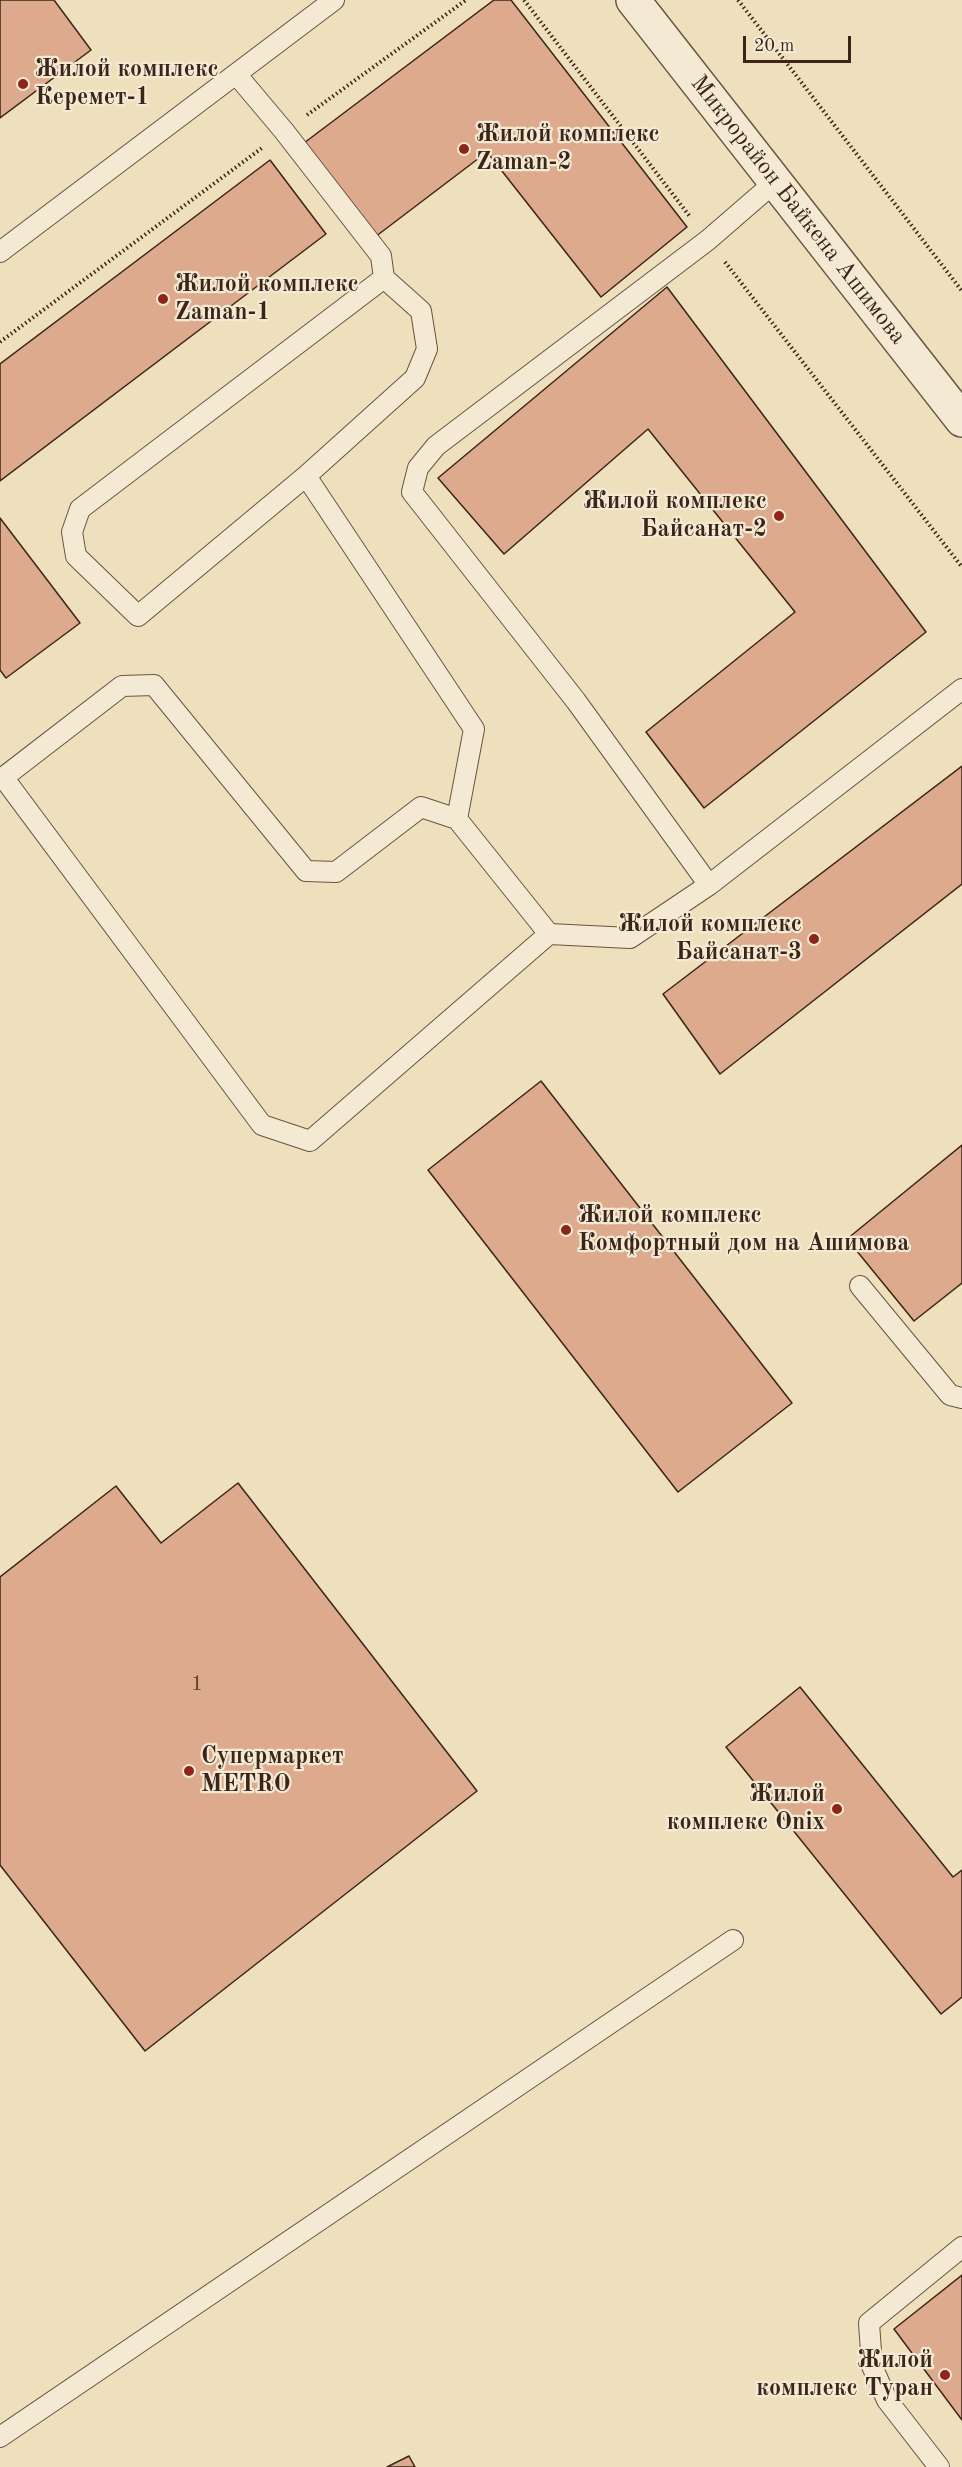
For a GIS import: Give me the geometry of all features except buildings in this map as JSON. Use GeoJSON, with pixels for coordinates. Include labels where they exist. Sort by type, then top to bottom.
{"type":"FeatureCollection","features":[{"type":"Feature","properties":{"kind":"street","name":"Микрорайон Байкена Ашимова"},"geometry":{"type":"LineString","coordinates":[[633,0],[962,420]]}},
{"type":"Feature","properties":{"kind":"lane"},"geometry":{"type":"LineString","coordinates":[[0,252],[334,0]]}},
{"type":"Feature","properties":{"kind":"lane"},"geometry":{"type":"LineString","coordinates":[[236,74],[284,131],[381,256],[384,278],[421,311],[427,349],[416,378],[306,476],[138,616],[76,556],[72,532],[80,509],[384,278]]}},
{"type":"Feature","properties":{"kind":"lane"},"geometry":{"type":"LineString","coordinates":[[709,885],[576,701],[412,492],[418,468],[435,446],[708,240],[775,182]]}},
{"type":"Feature","properties":{"kind":"lane"},"geometry":{"type":"LineString","coordinates":[[306,476],[474,729],[457,819]]}},
{"type":"Feature","properties":{"kind":"lane"},"geometry":{"type":"LineString","coordinates":[[549,934],[457,819],[421,807],[336,872],[306,871],[154,685],[122,686],[2,778],[262,1125],[310,1141],[549,934],[630,938],[709,885],[962,689]]}},
{"type":"Feature","properties":{"kind":"lane"},"geometry":{"type":"LineString","coordinates":[[860,1286],[950,1395],[962,1398]]}},
{"type":"Feature","properties":{"kind":"lane"},"geometry":{"type":"LineString","coordinates":[[0,2437],[734,1940]]}},
{"type":"Feature","properties":{"kind":"lane"},"geometry":{"type":"LineString","coordinates":[[939,2467],[886,2400],[872,2366],[869,2323],[962,2247]]}},
{"type":"Feature","properties":{"kind":"path"},"geometry":{"type":"LineString","coordinates":[[0,342],[284,131],[466,0]]}},
{"type":"Feature","properties":{"kind":"path"},"geometry":{"type":"LineString","coordinates":[[524,0],[962,567]]}},
{"type":"Feature","properties":{"kind":"path"},"geometry":{"type":"LineString","coordinates":[[738,0],[962,291]]}},
{"type":"Feature","properties":{"kind":"place","name":"Жилой комплекс Керемет-1"},"geometry":{"type":"Point","coordinates":[23,84]}},
{"type":"Feature","properties":{"kind":"place","name":"Жилой комплекс Zaman-2"},"geometry":{"type":"Point","coordinates":[464,149]}},
{"type":"Feature","properties":{"kind":"place","name":"Жилой комплекс Zaman-1"},"geometry":{"type":"Point","coordinates":[163,299]}},
{"type":"Feature","properties":{"kind":"place","name":"Жилой комплекс Байсанат-2"},"geometry":{"type":"Point","coordinates":[779,516]}},
{"type":"Feature","properties":{"kind":"place","name":"Жилой комплекс Байсанат-3"},"geometry":{"type":"Point","coordinates":[814,939]}},
{"type":"Feature","properties":{"kind":"place","name":"Жилой комплекс Комфортный дом на Ашимова"},"geometry":{"type":"Point","coordinates":[566,1230]}},
{"type":"Feature","properties":{"kind":"place","name":"Супермаркет METRO"},"geometry":{"type":"Point","coordinates":[189,1771]}},
{"type":"Feature","properties":{"kind":"place","name":"Жилой комплекс Onix"},"geometry":{"type":"Point","coordinates":[837,1809]}},
{"type":"Feature","properties":{"kind":"place","name":"Жилой комплекс Туран"},"geometry":{"type":"Point","coordinates":[945,2375]}}]}
